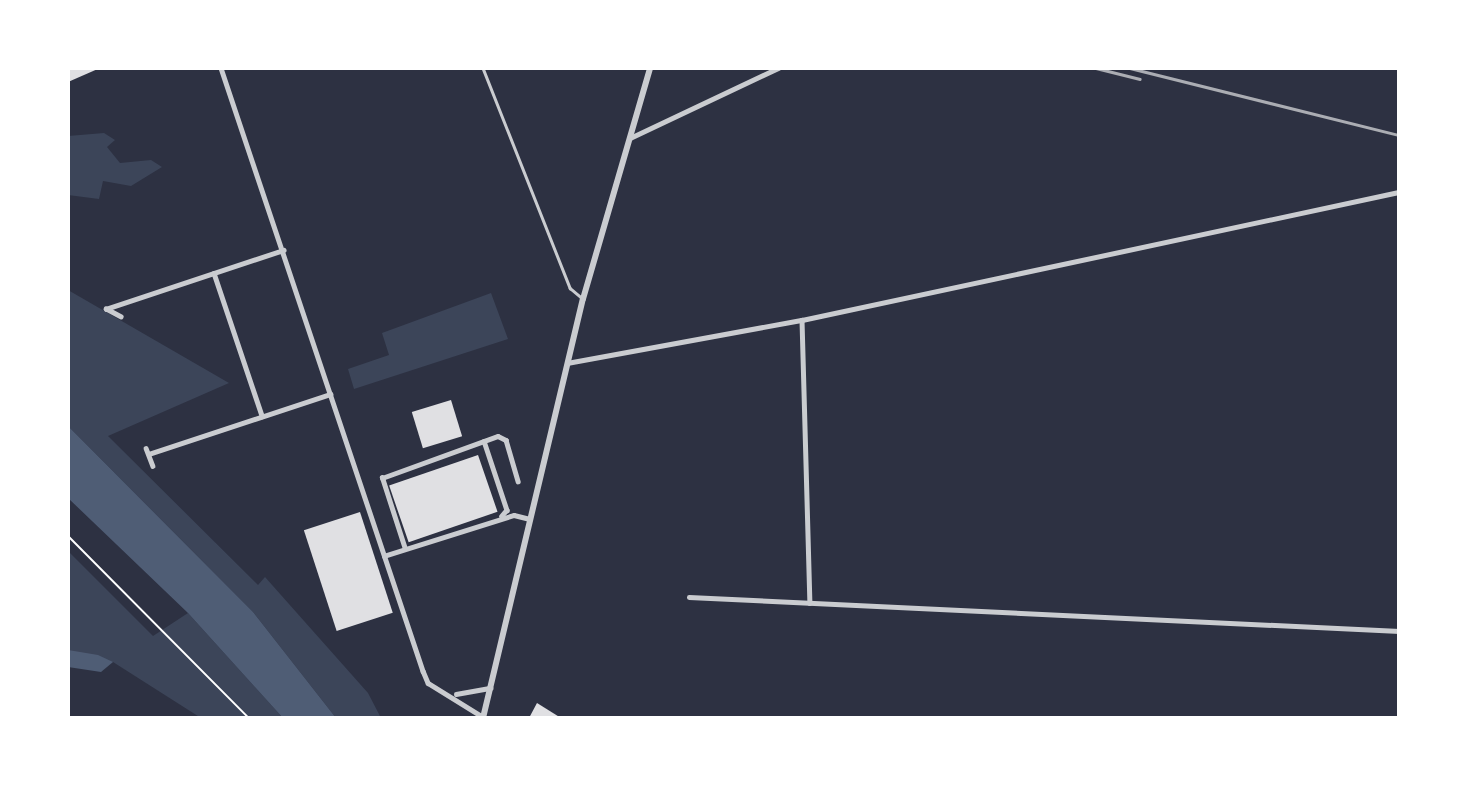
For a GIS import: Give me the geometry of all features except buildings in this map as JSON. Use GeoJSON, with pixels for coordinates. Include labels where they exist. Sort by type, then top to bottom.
{"type":"FeatureCollection","features":[{"type":"Feature","properties":{"kind":"street"},"geometry":{"type":"LineString","coordinates":[[221,68],[428,683],[455,694],[483,717],[583,299],[650,68]]}},
{"type":"Feature","properties":{"kind":"street"},"geometry":{"type":"LineString","coordinates":[[629,138],[778,68]]}},
{"type":"Feature","properties":{"kind":"street"},"geometry":{"type":"LineString","coordinates":[[567,363],[802,320],[1399,192]]}},
{"type":"Feature","properties":{"kind":"street"},"geometry":{"type":"LineString","coordinates":[[121,317],[106,309],[283,250]]}},
{"type":"Feature","properties":{"kind":"street"},"geometry":{"type":"LineString","coordinates":[[214,273],[262,416]]}},
{"type":"Feature","properties":{"kind":"street"},"geometry":{"type":"LineString","coordinates":[[802,320],[810,603]]}},
{"type":"Feature","properties":{"kind":"street"},"geometry":{"type":"LineString","coordinates":[[153,466],[148,451],[330,394]]}},
{"type":"Feature","properties":{"kind":"street"},"geometry":{"type":"LineString","coordinates":[[405,549],[382,478],[484,441],[506,440],[518,481]]}},
{"type":"Feature","properties":{"kind":"street"},"geometry":{"type":"LineString","coordinates":[[484,441],[507,510],[514,515],[530,519]]}},
{"type":"Feature","properties":{"kind":"street"},"geometry":{"type":"LineString","coordinates":[[501,517],[507,510]]}},
{"type":"Feature","properties":{"kind":"street"},"geometry":{"type":"LineString","coordinates":[[384,556],[514,515]]}},
{"type":"Feature","properties":{"kind":"street"},"geometry":{"type":"LineString","coordinates":[[689,597],[1399,631]]}},
{"type":"Feature","properties":{"kind":"street"},"geometry":{"type":"LineString","coordinates":[[455,694],[490,688]]}},
{"type":"Feature","properties":{"kind":"lane"},"geometry":{"type":"LineString","coordinates":[[483,68],[570,288],[583,299]]}},
{"type":"Feature","properties":{"kind":"path"},"geometry":{"type":"LineString","coordinates":[[68,536],[249,718]]}},
{"type":"Feature","properties":{"kind":"shaded area"},"geometry":{"type":"Polygon","coordinates":[[[104,133],[115,140],[107,147],[120,163],[151,160],[162,167],[131,186],[103,181],[99,199],[68,195],[68,136],[104,133]]]}},
{"type":"Feature","properties":{"kind":"shaded area"},"geometry":{"type":"Polygon","coordinates":[[[68,290],[229,383],[108,436],[258,585],[265,577],[368,693],[381,718],[336,718],[253,612],[68,426],[68,290]]]}},
{"type":"Feature","properties":{"kind":"shaded area"},"geometry":{"type":"Polygon","coordinates":[[[491,293],[508,339],[354,389],[348,369],[389,355],[382,333],[491,293]]]}},
{"type":"Feature","properties":{"kind":"shaded area"},"geometry":{"type":"Polygon","coordinates":[[[68,426],[253,612],[336,718],[283,718],[188,613],[68,498],[68,426]]]}},
{"type":"Feature","properties":{"kind":"shaded area"},"geometry":{"type":"Polygon","coordinates":[[[68,551],[153,636],[188,613],[283,718],[201,718],[113,662],[68,661],[68,551]]]}},
{"type":"Feature","properties":{"kind":"shaded area"},"geometry":{"type":"Polygon","coordinates":[[[68,650],[98,655],[113,662],[101,672],[68,667],[68,650]]]}},
{"type":"Feature","properties":{"kind":"railway"},"geometry":{"type":"LineString","coordinates":[[1096,68],[1140,79]]}},
{"type":"Feature","properties":{"kind":"railway"},"geometry":{"type":"LineString","coordinates":[[1130,68],[1399,135]]}}]}
